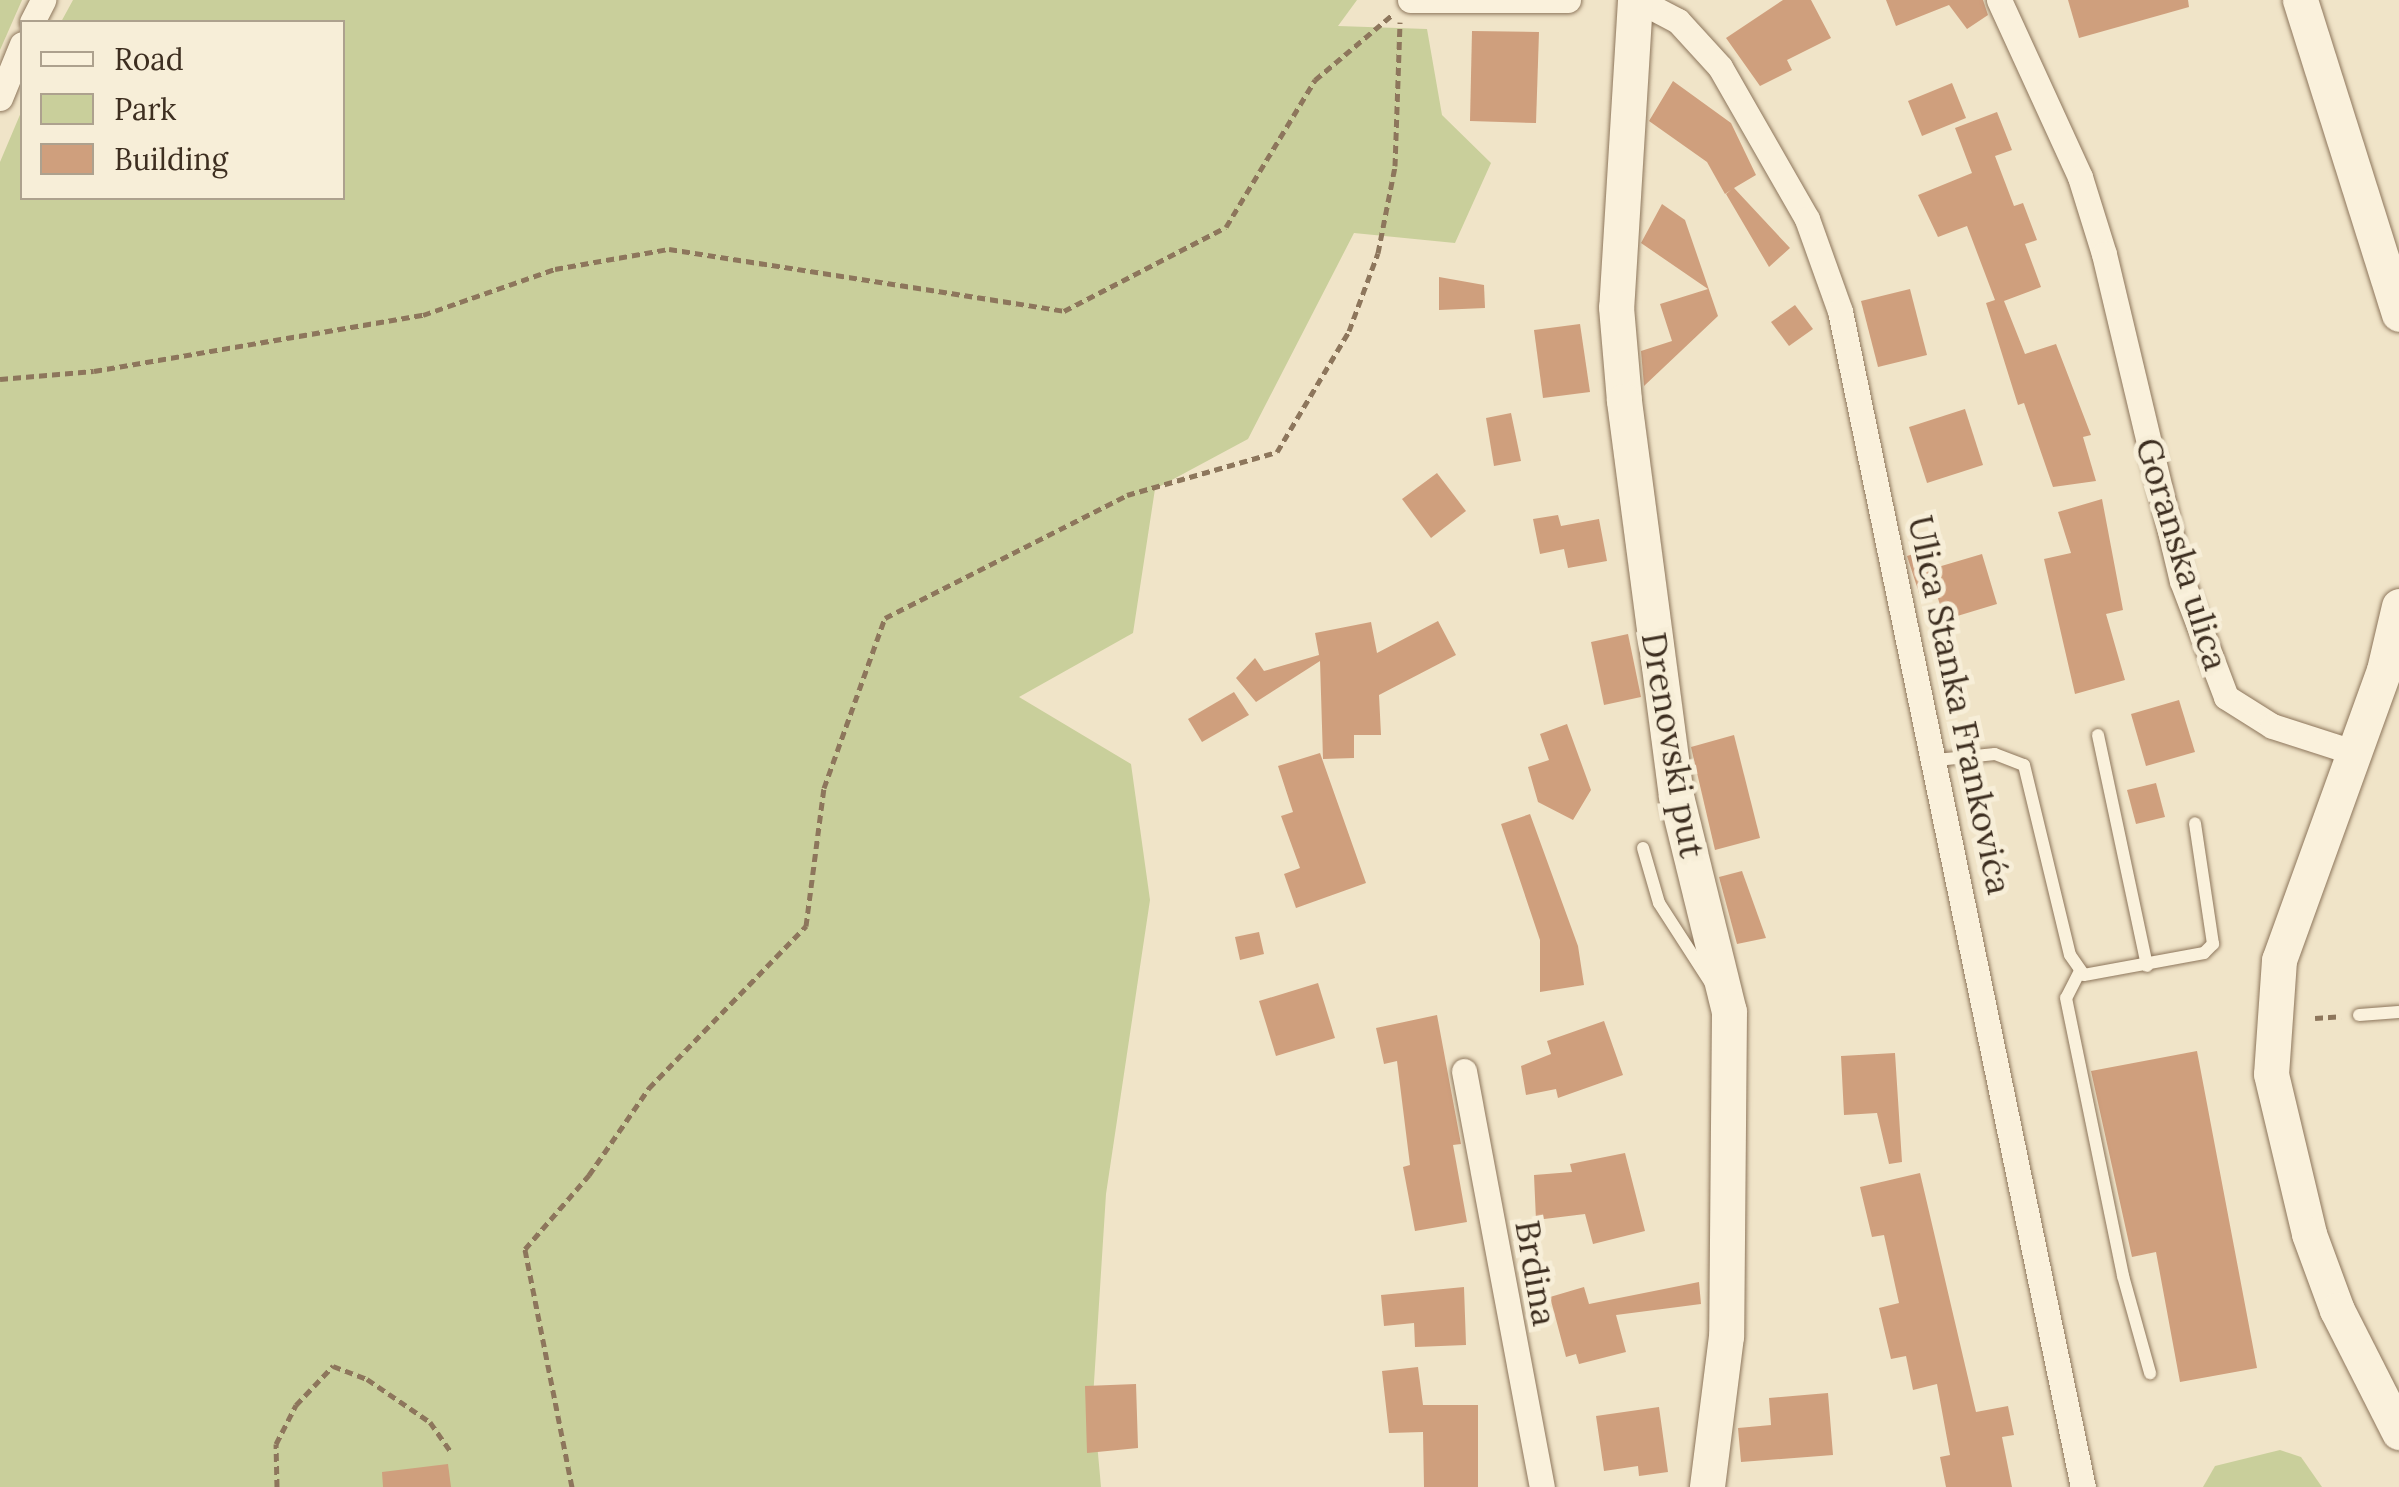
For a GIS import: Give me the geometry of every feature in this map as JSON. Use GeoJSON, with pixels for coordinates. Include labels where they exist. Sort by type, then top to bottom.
{"type":"FeatureCollection","features":[{"type":"Feature","properties":{"kind":"main road","name":"Drenovski put"},"geometry":{"type":"LineString","coordinates":[[1637,0],[1616,307],[1624,401],[1676,796],[1727,1003],[1726,1336],[1707,1487]]}},
{"type":"Feature","properties":{"kind":"main road"},"geometry":{"type":"LineString","coordinates":[[2300,0],[2399,314]]}},
{"type":"Feature","properties":{"kind":"main road"},"geometry":{"type":"LineString","coordinates":[[2399,606],[2384,670],[2279,960],[2271,1074],[2309,1234],[2338,1310],[2399,1432]]}},
{"type":"Feature","properties":{"kind":"street"},"geometry":{"type":"LineString","coordinates":[[1410,0],[1568,0]]}},
{"type":"Feature","properties":{"kind":"street","name":"Ulica Stanka Frankovića"},"geometry":{"type":"LineString","coordinates":[[1637,0],[1678,20],[1706,48],[1776,156],[1827,269],[1937,760],[2083,1487]]}},
{"type":"Feature","properties":{"kind":"street","name":"Goranska ulica"},"geometry":{"type":"LineString","coordinates":[[1999,0],[2080,177],[2104,254],[2182,581],[2226,697],[2272,726],[2352,752]]}},
{"type":"Feature","properties":{"kind":"street"},"geometry":{"type":"LineString","coordinates":[[0,98],[20,49]]}},
{"type":"Feature","properties":{"kind":"street","name":"Brdina"},"geometry":{"type":"LineString","coordinates":[[1464,1072],[1542,1487]]}},
{"type":"Feature","properties":{"kind":"lane"},"geometry":{"type":"LineString","coordinates":[[2098,735],[2148,966]]}},
{"type":"Feature","properties":{"kind":"lane"},"geometry":{"type":"LineString","coordinates":[[1937,760],[1994,754],[2024,765],[2070,955],[2080,971],[2102,977],[2204,953],[2213,944],[2194,823]]}},
{"type":"Feature","properties":{"kind":"lane"},"geometry":{"type":"LineString","coordinates":[[1643,848],[1659,903],[1727,1003]]}},
{"type":"Feature","properties":{"kind":"lane"},"geometry":{"type":"LineString","coordinates":[[2080,971],[2066,998],[2122,1276],[2150,1373]]}},
{"type":"Feature","properties":{"kind":"lane"},"geometry":{"type":"LineString","coordinates":[[2359,1015],[2399,1012]]}},
{"type":"Feature","properties":{"kind":"path"},"geometry":{"type":"LineString","coordinates":[[0,379],[94,370],[422,315],[556,269],[669,249],[1064,311],[1226,227],[1315,80],[1399,9],[1396,166],[1378,253],[1349,330],[1277,452],[1127,495],[886,618],[824,788],[806,926],[648,1088],[589,1176],[525,1249],[537,1335],[572,1487]]}},
{"type":"Feature","properties":{"kind":"path"},"geometry":{"type":"LineString","coordinates":[[277,1487],[276,1444],[296,1405],[332,1366],[395,1398],[430,1422],[452,1453]]}},
{"type":"Feature","properties":{"kind":"green space"},"geometry":{"type":"Polygon","coordinates":[[[0,0],[22,0],[0,50],[0,0]]]}},
{"type":"Feature","properties":{"kind":"green space"},"geometry":{"type":"Polygon","coordinates":[[[73,0],[1357,0],[1338,26],[1427,29],[1442,115],[1491,163],[1455,243],[1354,233],[1248,439],[1155,489],[1133,633],[1019,697],[1131,764],[1150,900],[1106,1194],[1093,1398],[1101,1487],[0,1487],[0,162],[20,115],[20,200],[345,200],[345,20],[62,20],[73,0]]]}},
{"type":"Feature","properties":{"kind":"green space"},"geometry":{"type":"Polygon","coordinates":[[[2280,1450],[2301,1457],[2322,1487],[2203,1487],[2215,1466],[2280,1450]]]}},
{"type":"Feature","properties":{"kind":"building"},"geometry":{"type":"Polygon","coordinates":[[[1783,0],[1811,0],[1831,38],[1787,60],[1792,70],[1760,86],[1726,38],[1783,0]]]}},
{"type":"Feature","properties":{"kind":"building"},"geometry":{"type":"Polygon","coordinates":[[[1886,0],[1983,0],[1988,15],[1967,29],[1949,5],[1896,26],[1886,0]]]}},
{"type":"Feature","properties":{"kind":"building"},"geometry":{"type":"Polygon","coordinates":[[[2068,0],[2188,0],[2189,7],[2079,38],[2068,0]]]}},
{"type":"Feature","properties":{"kind":"building"},"geometry":{"type":"Polygon","coordinates":[[[1472,31],[1539,32],[1536,123],[1470,121],[1472,31]]]}},
{"type":"Feature","properties":{"kind":"building"},"geometry":{"type":"Polygon","coordinates":[[[1673,81],[1731,123],[1756,175],[1734,188],[1790,248],[1769,267],[1726,194],[1731,190],[1725,194],[1707,162],[1649,121],[1673,81]]]}},
{"type":"Feature","properties":{"kind":"building"},"geometry":{"type":"Polygon","coordinates":[[[1952,83],[1966,118],[1922,136],[1908,101],[1952,83]]]}},
{"type":"Feature","properties":{"kind":"building"},"geometry":{"type":"Polygon","coordinates":[[[1997,112],[2012,150],[1995,156],[2014,206],[2023,203],[2037,240],[2025,244],[2041,287],[2004,301],[2025,354],[2056,344],[2091,435],[2083,437],[2096,481],[2053,487],[2024,403],[2018,405],[1986,303],[1995,300],[1967,226],[1938,237],[1918,195],[1972,173],[1955,128],[1997,112]]]}},
{"type":"Feature","properties":{"kind":"building"},"geometry":{"type":"Polygon","coordinates":[[[1662,204],[1685,220],[1718,316],[1644,386],[1641,351],[1672,341],[1660,304],[1708,289],[1641,243],[1662,204]]]}},
{"type":"Feature","properties":{"kind":"building"},"geometry":{"type":"Polygon","coordinates":[[[1439,277],[1484,285],[1485,308],[1439,310],[1439,277]]]}},
{"type":"Feature","properties":{"kind":"building"},"geometry":{"type":"Polygon","coordinates":[[[1910,289],[1927,355],[1878,367],[1861,301],[1910,289]]]}},
{"type":"Feature","properties":{"kind":"building"},"geometry":{"type":"Polygon","coordinates":[[[1795,305],[1813,329],[1789,346],[1771,322],[1795,305]]]}},
{"type":"Feature","properties":{"kind":"building"},"geometry":{"type":"Polygon","coordinates":[[[1580,324],[1590,392],[1543,398],[1534,330],[1580,324]]]}},
{"type":"Feature","properties":{"kind":"building"},"geometry":{"type":"Polygon","coordinates":[[[1965,409],[1983,465],[1927,483],[1909,427],[1965,409]]]}},
{"type":"Feature","properties":{"kind":"building"},"geometry":{"type":"Polygon","coordinates":[[[1511,413],[1521,461],[1494,466],[1486,418],[1511,413]]]}},
{"type":"Feature","properties":{"kind":"building"},"geometry":{"type":"Polygon","coordinates":[[[1437,473],[1466,511],[1431,538],[1402,499],[1437,473]]]}},
{"type":"Feature","properties":{"kind":"building"},"geometry":{"type":"Polygon","coordinates":[[[2102,499],[2123,610],[2106,614],[2125,680],[2075,694],[2044,559],[2071,553],[2058,512],[2102,499]]]}},
{"type":"Feature","properties":{"kind":"building"},"geometry":{"type":"Polygon","coordinates":[[[1558,515],[1561,526],[1599,519],[1607,561],[1568,568],[1564,549],[1540,554],[1533,519],[1558,515]]]}},
{"type":"Feature","properties":{"kind":"building"},"geometry":{"type":"Polygon","coordinates":[[[1932,548],[1938,567],[1982,554],[1997,604],[1944,620],[1936,591],[1920,596],[1907,556],[1932,548]]]}},
{"type":"Feature","properties":{"kind":"building"},"geometry":{"type":"Polygon","coordinates":[[[1438,621],[1456,655],[1379,695],[1381,735],[1354,735],[1354,758],[1323,759],[1320,661],[1256,702],[1236,678],[1255,658],[1264,671],[1319,655],[1315,633],[1371,622],[1377,653],[1438,621]]]}},
{"type":"Feature","properties":{"kind":"building"},"geometry":{"type":"Polygon","coordinates":[[[1628,634],[1641,697],[1604,705],[1591,642],[1628,634]]]}},
{"type":"Feature","properties":{"kind":"building"},"geometry":{"type":"Polygon","coordinates":[[[1234,692],[1249,715],[1202,742],[1188,719],[1234,692]]]}},
{"type":"Feature","properties":{"kind":"building"},"geometry":{"type":"Polygon","coordinates":[[[2179,700],[2195,752],[2146,766],[2131,714],[2179,700]]]}},
{"type":"Feature","properties":{"kind":"building"},"geometry":{"type":"Polygon","coordinates":[[[1567,724],[1591,790],[1573,820],[1538,802],[1528,767],[1549,760],[1540,734],[1567,724]]]}},
{"type":"Feature","properties":{"kind":"building"},"geometry":{"type":"Polygon","coordinates":[[[1734,735],[1760,838],[1715,850],[1691,747],[1734,735]]]}},
{"type":"Feature","properties":{"kind":"building"},"geometry":{"type":"Polygon","coordinates":[[[1320,753],[1366,883],[1296,908],[1284,874],[1300,868],[1281,816],[1293,812],[1278,766],[1320,753]]]}},
{"type":"Feature","properties":{"kind":"building"},"geometry":{"type":"Polygon","coordinates":[[[2156,783],[2165,817],[2136,824],[2127,790],[2156,783]]]}},
{"type":"Feature","properties":{"kind":"building"},"geometry":{"type":"Polygon","coordinates":[[[1530,814],[1578,946],[1584,985],[1540,992],[1540,940],[1501,824],[1530,814]]]}},
{"type":"Feature","properties":{"kind":"building"},"geometry":{"type":"Polygon","coordinates":[[[1742,871],[1766,938],[1737,944],[1719,877],[1742,871]]]}},
{"type":"Feature","properties":{"kind":"building"},"geometry":{"type":"Polygon","coordinates":[[[1259,932],[1264,954],[1240,960],[1235,937],[1259,932]]]}},
{"type":"Feature","properties":{"kind":"building"},"geometry":{"type":"Polygon","coordinates":[[[1318,983],[1335,1038],[1276,1056],[1259,1001],[1318,983]]]}},
{"type":"Feature","properties":{"kind":"building"},"geometry":{"type":"Polygon","coordinates":[[[1437,1015],[1461,1144],[1453,1145],[1467,1222],[1415,1231],[1403,1167],[1410,1165],[1397,1061],[1384,1064],[1376,1028],[1437,1015]]]}},
{"type":"Feature","properties":{"kind":"building"},"geometry":{"type":"Polygon","coordinates":[[[1604,1021],[1623,1075],[1558,1098],[1556,1089],[1526,1095],[1521,1066],[1551,1054],[1547,1041],[1604,1021]]]}},
{"type":"Feature","properties":{"kind":"building"},"geometry":{"type":"Polygon","coordinates":[[[2197,1051],[2257,1368],[2180,1382],[2156,1252],[2132,1257],[2091,1071],[2197,1051]]]}},
{"type":"Feature","properties":{"kind":"building"},"geometry":{"type":"Polygon","coordinates":[[[1895,1053],[1902,1162],[1889,1164],[1877,1113],[1844,1115],[1841,1056],[1895,1053]]]}},
{"type":"Feature","properties":{"kind":"building"},"geometry":{"type":"Polygon","coordinates":[[[1625,1153],[1645,1231],[1593,1244],[1585,1214],[1536,1220],[1534,1175],[1572,1172],[1570,1164],[1625,1153]]]}},
{"type":"Feature","properties":{"kind":"building"},"geometry":{"type":"Polygon","coordinates":[[[1920,1173],[1976,1412],[2008,1406],[2014,1435],[2002,1437],[2012,1487],[1946,1487],[1940,1457],[1950,1455],[1937,1384],[1913,1390],[1906,1356],[1891,1359],[1879,1308],[1899,1303],[1884,1235],[1872,1237],[1860,1187],[1920,1173]]]}},
{"type":"Feature","properties":{"kind":"building"},"geometry":{"type":"Polygon","coordinates":[[[1699,1282],[1701,1304],[1616,1315],[1626,1352],[1579,1364],[1576,1354],[1566,1357],[1550,1297],[1584,1287],[1589,1304],[1699,1282]]]}},
{"type":"Feature","properties":{"kind":"building"},"geometry":{"type":"Polygon","coordinates":[[[1464,1287],[1466,1345],[1415,1347],[1414,1323],[1384,1326],[1381,1295],[1464,1287]]]}},
{"type":"Feature","properties":{"kind":"building"},"geometry":{"type":"Polygon","coordinates":[[[1418,1367],[1423,1405],[1478,1405],[1478,1487],[1424,1487],[1423,1432],[1389,1433],[1382,1371],[1418,1367]]]}},
{"type":"Feature","properties":{"kind":"building"},"geometry":{"type":"Polygon","coordinates":[[[1136,1384],[1138,1448],[1087,1453],[1085,1386],[1136,1384]]]}},
{"type":"Feature","properties":{"kind":"building"},"geometry":{"type":"Polygon","coordinates":[[[1828,1393],[1833,1455],[1741,1462],[1738,1428],[1771,1425],[1769,1398],[1828,1393]]]}},
{"type":"Feature","properties":{"kind":"building"},"geometry":{"type":"Polygon","coordinates":[[[1659,1407],[1668,1472],[1639,1476],[1638,1466],[1604,1471],[1596,1416],[1659,1407]]]}},
{"type":"Feature","properties":{"kind":"building"},"geometry":{"type":"Polygon","coordinates":[[[448,1464],[451,1487],[383,1487],[382,1472],[448,1464]]]}}]}
